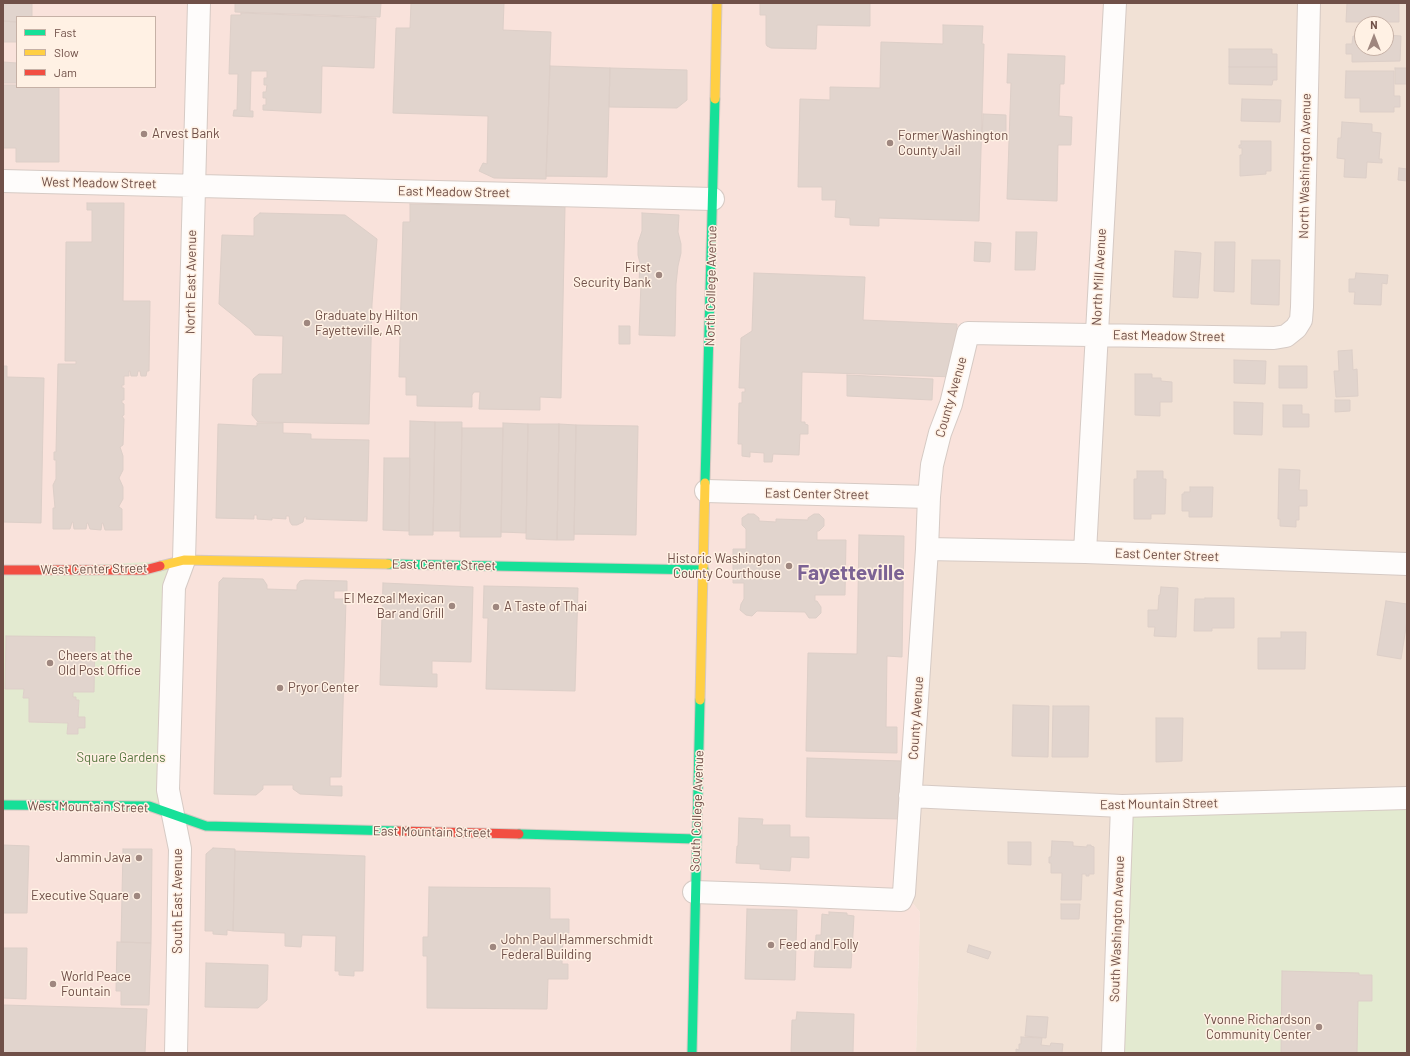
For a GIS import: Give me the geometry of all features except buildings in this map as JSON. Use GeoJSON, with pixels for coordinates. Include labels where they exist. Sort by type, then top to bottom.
{"type":"FeatureCollection","features":[{"type":"Feature","properties":{"kind":"street","name":"North East Avenue"},"geometry":{"type":"LineString","coordinates":[[184,560],[199,3]]}},
{"type":"Feature","properties":{"kind":"street","name":"North College Avenue"},"geometry":{"type":"LineString","coordinates":[[704,570],[717,3]]}},
{"type":"Feature","properties":{"kind":"street","name":"North Mill Avenue"},"geometry":{"type":"LineString","coordinates":[[1085,552],[1115,3]]}},
{"type":"Feature","properties":{"kind":"street","name":"North Washington Avenue"},"geometry":{"type":"LineString","coordinates":[[1296,328],[1301,320],[1302,307],[1309,3]]}},
{"type":"Feature","properties":{"kind":"street","name":"West Meadow Street"},"geometry":{"type":"LineString","coordinates":[[3,181],[194,185]]}},
{"type":"Feature","properties":{"kind":"street","name":"East Meadow Street"},"geometry":{"type":"LineString","coordinates":[[194,185],[713,199]]}},
{"type":"Feature","properties":{"kind":"street","name":"East Meadow Street"},"geometry":{"type":"LineString","coordinates":[[968,333],[1274,338],[1286,336],[1296,328]]}},
{"type":"Feature","properties":{"kind":"street","name":"County Avenue"},"geometry":{"type":"LineString","coordinates":[[694,892],[783,894],[901,900],[904,893],[932,465],[940,433],[951,404],[968,333]]}},
{"type":"Feature","properties":{"kind":"street","name":"East Center Street"},"geometry":{"type":"LineString","coordinates":[[706,491],[929,497]]}},
{"type":"Feature","properties":{"kind":"street","name":"East Center Street"},"geometry":{"type":"LineString","coordinates":[[927,549],[1085,552],[1407,564]]}},
{"type":"Feature","properties":{"kind":"street","name":"East Center Street"},"geometry":{"type":"LineString","coordinates":[[184,560],[704,570]]}},
{"type":"Feature","properties":{"kind":"street","name":"West Center Street"},"geometry":{"type":"LineString","coordinates":[[3,570],[145,570],[184,560]]}},
{"type":"Feature","properties":{"kind":"street","name":"South East Avenue"},"geometry":{"type":"LineString","coordinates":[[176,1053],[180,849],[168,790],[174,587],[184,560]]}},
{"type":"Feature","properties":{"kind":"street","name":"South College Avenue"},"geometry":{"type":"LineString","coordinates":[[692,1053],[694,892],[704,570]]}},
{"type":"Feature","properties":{"kind":"street","name":"East Mountain Street"},"geometry":{"type":"LineString","coordinates":[[910,796],[1122,806],[1407,798]]}},
{"type":"Feature","properties":{"kind":"street","name":"West Mountain Street"},"geometry":{"type":"LineString","coordinates":[[3,805],[149,806],[172,813]]}},
{"type":"Feature","properties":{"kind":"street","name":"South Washington Avenue"},"geometry":{"type":"LineString","coordinates":[[1113,1053],[1122,806]]}},
{"type":"Feature","properties":{"kind":"street","name":"East Mountain Street"},"geometry":{"type":"LineString","coordinates":[[172,813],[206,826],[696,839]]}},
{"type":"Feature","properties":{"kind":"shaded area"},"geometry":{"type":"Polygon","coordinates":[[[3,3],[1115,3],[1085,552],[927,549],[904,893],[920,912],[916,1053],[3,1053],[3,805],[149,806],[3,570],[3,3]]]}},
{"type":"Feature","properties":{"kind":"shaded area"},"geometry":{"type":"Polygon","coordinates":[[[1115,3],[1407,3],[1407,798],[1113,1053],[916,1053],[920,912],[904,893],[927,549],[1115,3]]]}},
{"type":"Feature","properties":{"kind":"green space","name":"Square Gardens"},"geometry":{"type":"Polygon","coordinates":[[[184,560],[172,813],[3,805],[3,570],[184,560]],[[24,689],[23,698],[29,698],[29,722],[68,723],[67,734],[78,734],[78,728],[85,717],[78,717],[79,700],[76,700],[76,697],[73,697],[73,692],[24,689]]]}},
{"type":"Feature","properties":{"kind":"green space"},"geometry":{"type":"Polygon","coordinates":[[[1407,798],[1407,1053],[1113,1053],[1122,806],[1407,798]]]}},
{"type":"Feature","properties":{"kind":"traffic: fast"},"geometry":{"type":"LineString","coordinates":[[705,483],[715,99]]}},
{"type":"Feature","properties":{"kind":"traffic: fast"},"geometry":{"type":"LineString","coordinates":[[388,564],[704,570]]}},
{"type":"Feature","properties":{"kind":"traffic: fast"},"geometry":{"type":"LineString","coordinates":[[692,1053],[700,700]]}},
{"type":"Feature","properties":{"kind":"traffic: fast"},"geometry":{"type":"LineString","coordinates":[[3,805],[149,806],[206,826],[397,831]]}},
{"type":"Feature","properties":{"kind":"traffic: fast"},"geometry":{"type":"LineString","coordinates":[[519,834],[696,839]]}},
{"type":"Feature","properties":{"kind":"traffic: slow"},"geometry":{"type":"LineString","coordinates":[[715,99],[717,3]]}},
{"type":"Feature","properties":{"kind":"traffic: slow"},"geometry":{"type":"LineString","coordinates":[[700,700],[705,483]]}},
{"type":"Feature","properties":{"kind":"traffic: slow"},"geometry":{"type":"LineString","coordinates":[[160,566],[184,560],[388,564]]}},
{"type":"Feature","properties":{"kind":"traffic: jam"},"geometry":{"type":"LineString","coordinates":[[3,570],[145,570],[160,566]]}},
{"type":"Feature","properties":{"kind":"traffic: jam"},"geometry":{"type":"LineString","coordinates":[[397,831],[519,834]]}},
{"type":"Feature","properties":{"kind":"place","name":"Arvest Bank"},"geometry":{"type":"Point","coordinates":[144,134]}},
{"type":"Feature","properties":{"kind":"place","name":"Former Washington County Jail"},"geometry":{"type":"Point","coordinates":[890,143]}},
{"type":"Feature","properties":{"kind":"place","name":"First Security Bank"},"geometry":{"type":"Point","coordinates":[659,275]}},
{"type":"Feature","properties":{"kind":"place","name":"Graduate by Hilton Fayetteville, AR"},"geometry":{"type":"Point","coordinates":[307,323]}},
{"type":"Feature","properties":{"kind":"place","name":"Historic Washington County Courthouse"},"geometry":{"type":"Point","coordinates":[789,566]}},
{"type":"Feature","properties":{"kind":"place","name":"El Mezcal Mexican Bar and Grill"},"geometry":{"type":"Point","coordinates":[452,606]}},
{"type":"Feature","properties":{"kind":"place","name":"A Taste of Thai"},"geometry":{"type":"Point","coordinates":[496,607]}},
{"type":"Feature","properties":{"kind":"place","name":"Cheers at the Old Post Office"},"geometry":{"type":"Point","coordinates":[50,663]}},
{"type":"Feature","properties":{"kind":"place","name":"Pryor Center"},"geometry":{"type":"Point","coordinates":[280,688]}},
{"type":"Feature","properties":{"kind":"place","name":"Jammin Java"},"geometry":{"type":"Point","coordinates":[139,858]}},
{"type":"Feature","properties":{"kind":"place","name":"Executive Square"},"geometry":{"type":"Point","coordinates":[137,896]}},
{"type":"Feature","properties":{"kind":"place","name":"Feed and Folly"},"geometry":{"type":"Point","coordinates":[771,945]}},
{"type":"Feature","properties":{"kind":"place","name":"John Paul Hammerschmidt Federal Building"},"geometry":{"type":"Point","coordinates":[493,947]}},
{"type":"Feature","properties":{"kind":"place","name":"World Peace Fountain"},"geometry":{"type":"Point","coordinates":[53,984]}},
{"type":"Feature","properties":{"kind":"place","name":"Yvonne Richardson Community Center"},"geometry":{"type":"Point","coordinates":[1319,1027]}},
{"type":"Feature","properties":{"kind":"district","name":"Fayetteville"},"geometry":{"type":"Point","coordinates":[851,573]}}]}
